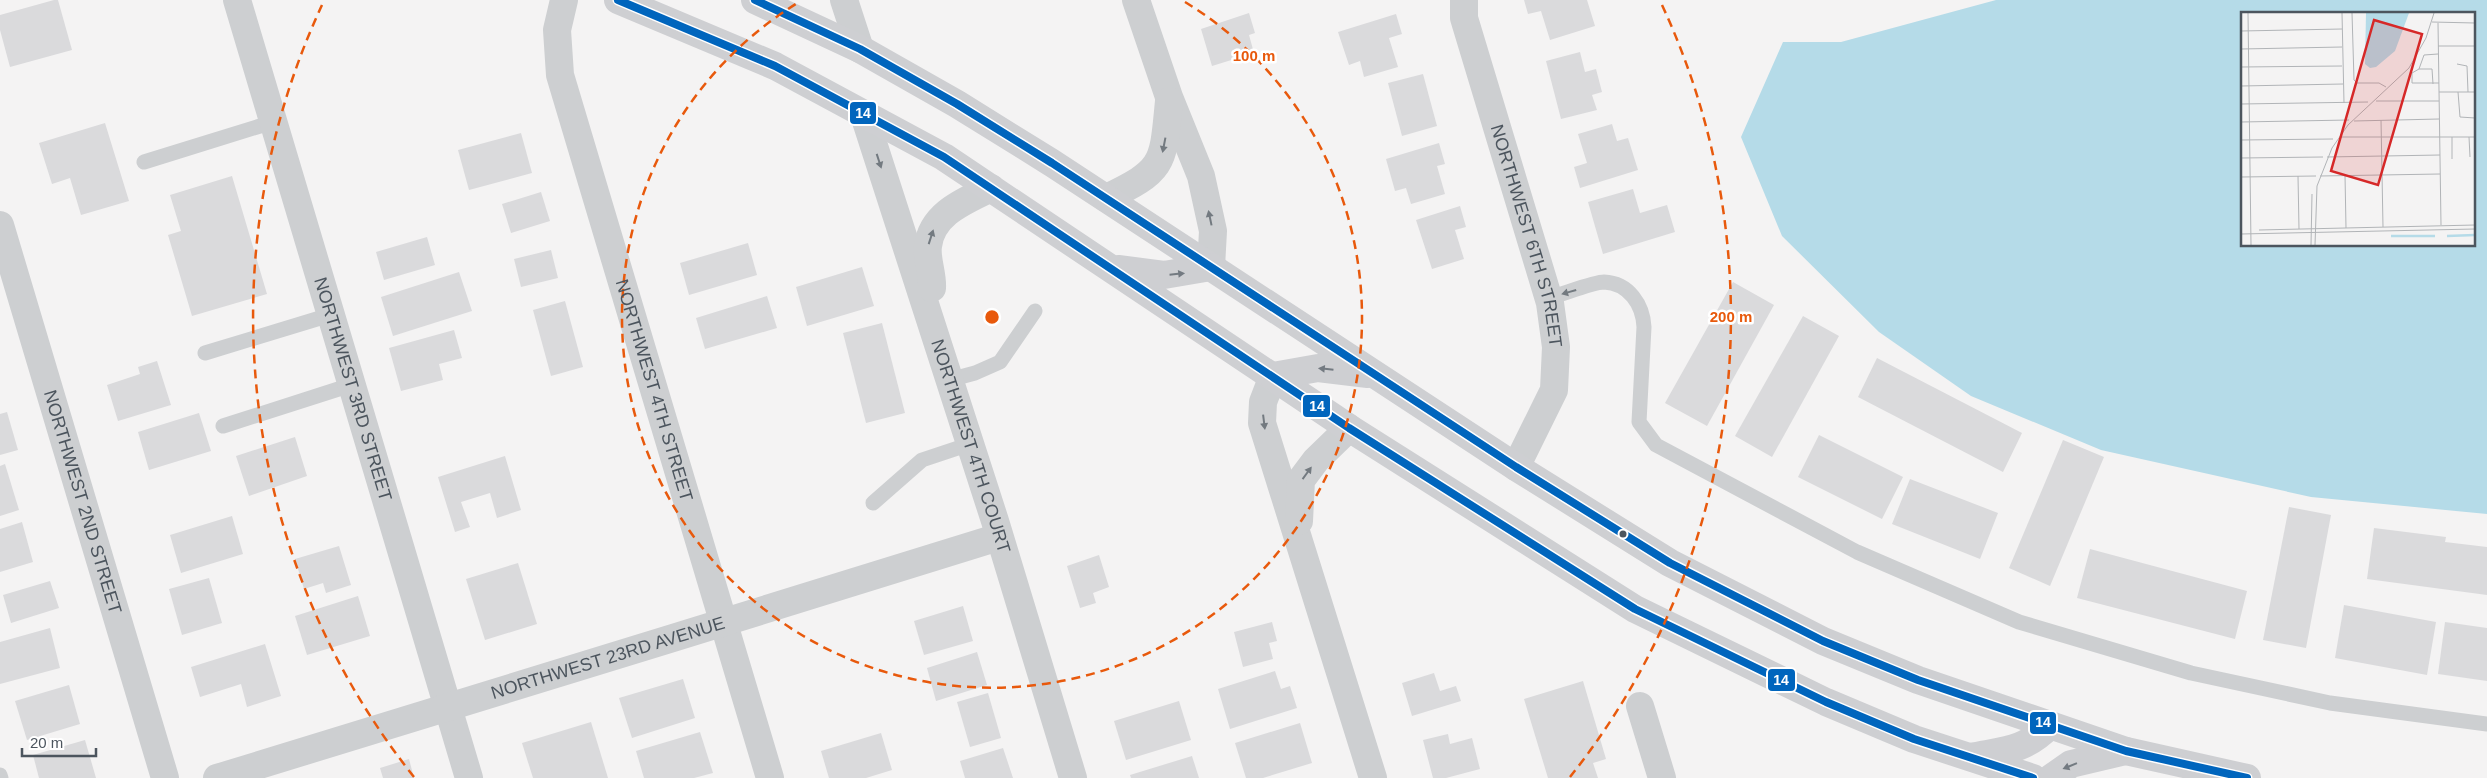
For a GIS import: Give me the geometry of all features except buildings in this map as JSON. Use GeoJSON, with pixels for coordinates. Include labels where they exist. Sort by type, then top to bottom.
{"type":"FeatureCollection","features":[{"type":"Feature","properties":{"kind":"main road"},"geometry":{"type":"LineString","coordinates":[[618,0],[775,66],[944,157],[1349,428],[1635,609],[1810,695],[1914,739],[2033,778]]}},
{"type":"Feature","properties":{"kind":"main road"},"geometry":{"type":"LineString","coordinates":[[755,0],[860,49],[958,104],[1106,198],[1516,467],[1670,564],[1823,641],[1918,680],[2126,751],[2247,778]]}},
{"type":"Feature","properties":{"kind":"main road"},"geometry":{"type":"LineString","coordinates":[[1111,268],[1164,275],[1211,267]]}},
{"type":"Feature","properties":{"kind":"main road"},"geometry":{"type":"LineString","coordinates":[[1273,376],[1318,368],[1374,375]]}},
{"type":"Feature","properties":{"kind":"main road"},"geometry":{"type":"LineString","coordinates":[[1969,757],[2018,748],[2035,740],[2050,725]]}},
{"type":"Feature","properties":{"kind":"main road"},"geometry":{"type":"LineString","coordinates":[[2050,778],[2071,764],[2126,751]]}},
{"type":"Feature","properties":{"kind":"street","name":"NORTHWEST 3RD STREET"},"geometry":{"type":"LineString","coordinates":[[237,0],[469,778]]}},
{"type":"Feature","properties":{"kind":"street","name":"NORTHWEST 4TH STREET"},"geometry":{"type":"LineString","coordinates":[[564,0],[557,30],[560,74],[770,778]]}},
{"type":"Feature","properties":{"kind":"street"},"geometry":{"type":"LineString","coordinates":[[844,0],[860,49]]}},
{"type":"Feature","properties":{"kind":"street"},"geometry":{"type":"LineString","coordinates":[[1136,0],[1170,97],[1201,176],[1213,232],[1211,267]]}},
{"type":"Feature","properties":{"kind":"street","name":"NORTHWEST 6TH STREET"},"geometry":{"type":"LineString","coordinates":[[1464,0],[1464,18],[1548,298],[1556,347],[1554,390],[1516,467]]}},
{"type":"Feature","properties":{"kind":"street"},"geometry":{"type":"LineString","coordinates":[[1106,198],[1137,183],[1150,174],[1164,150],[1170,97]]}},
{"type":"Feature","properties":{"kind":"street","name":"NORTHWEST 4TH COURT"},"geometry":{"type":"LineString","coordinates":[[864,115],[970,444],[1073,778]]}},
{"type":"Feature","properties":{"kind":"street"},"geometry":{"type":"LineString","coordinates":[[930,320],[932,285],[928,246],[935,224],[951,208],[991,188]]}},
{"type":"Feature","properties":{"kind":"street","name":"NORTHWEST 2ND STREET"},"geometry":{"type":"LineString","coordinates":[[1,233],[166,778]]}},
{"type":"Feature","properties":{"kind":"street"},"geometry":{"type":"LineString","coordinates":[[1273,376],[1263,402],[1262,422],[1373,778]]}},
{"type":"Feature","properties":{"kind":"street"},"geometry":{"type":"LineString","coordinates":[[1298,537],[1301,480],[1316,460],[1349,428]]}},
{"type":"Feature","properties":{"kind":"street","name":"NORTHWEST 23RD AVENUE"},"geometry":{"type":"LineString","coordinates":[[216,778],[447,706],[724,624],[999,537]]}},
{"type":"Feature","properties":{"kind":"street"},"geometry":{"type":"LineString","coordinates":[[1640,706],[1662,778]]}},
{"type":"Feature","properties":{"kind":"lane"},"geometry":{"type":"LineString","coordinates":[[144,162],[273,122]]}},
{"type":"Feature","properties":{"kind":"lane"},"geometry":{"type":"LineString","coordinates":[[1548,298],[1604,282],[1618,287],[1636,299],[1641,308],[1644,327],[1639,422],[1656,445],[1857,552],[2019,622],[2191,672],[2330,703],[2487,724]]}},
{"type":"Feature","properties":{"kind":"lane"},"geometry":{"type":"LineString","coordinates":[[949,380],[975,374],[1000,362],[1035,312]]}},
{"type":"Feature","properties":{"kind":"lane"},"geometry":{"type":"LineString","coordinates":[[205,354],[330,315]]}},
{"type":"Feature","properties":{"kind":"lane"},"geometry":{"type":"LineString","coordinates":[[223,426],[351,385]]}},
{"type":"Feature","properties":{"kind":"lane"},"geometry":{"type":"LineString","coordinates":[[873,503],[922,460],[970,444]]}},
{"type":"Feature","properties":{"kind":"water"},"geometry":{"type":"Polygon","coordinates":[[[1996,0],[2487,0],[2487,514],[2311,497],[2101,450],[1971,396],[1879,332],[1782,236],[1741,137],[1783,42],[1841,42],[1996,0]]]}},
{"type":"Feature","properties":{"kind":"transit line","name":"14"},"geometry":{"type":"LineString","coordinates":[[618,0],[775,66],[944,157],[1349,428],[1635,609],[1826,702],[1914,739],[2033,778]]}},
{"type":"Feature","properties":{"kind":"transit line","name":"14"},"geometry":{"type":"LineString","coordinates":[[755,0],[860,49],[957,104],[1052,163],[1516,467],[1670,563],[1823,641],[1918,680],[2126,751],[2247,778]]}}]}
